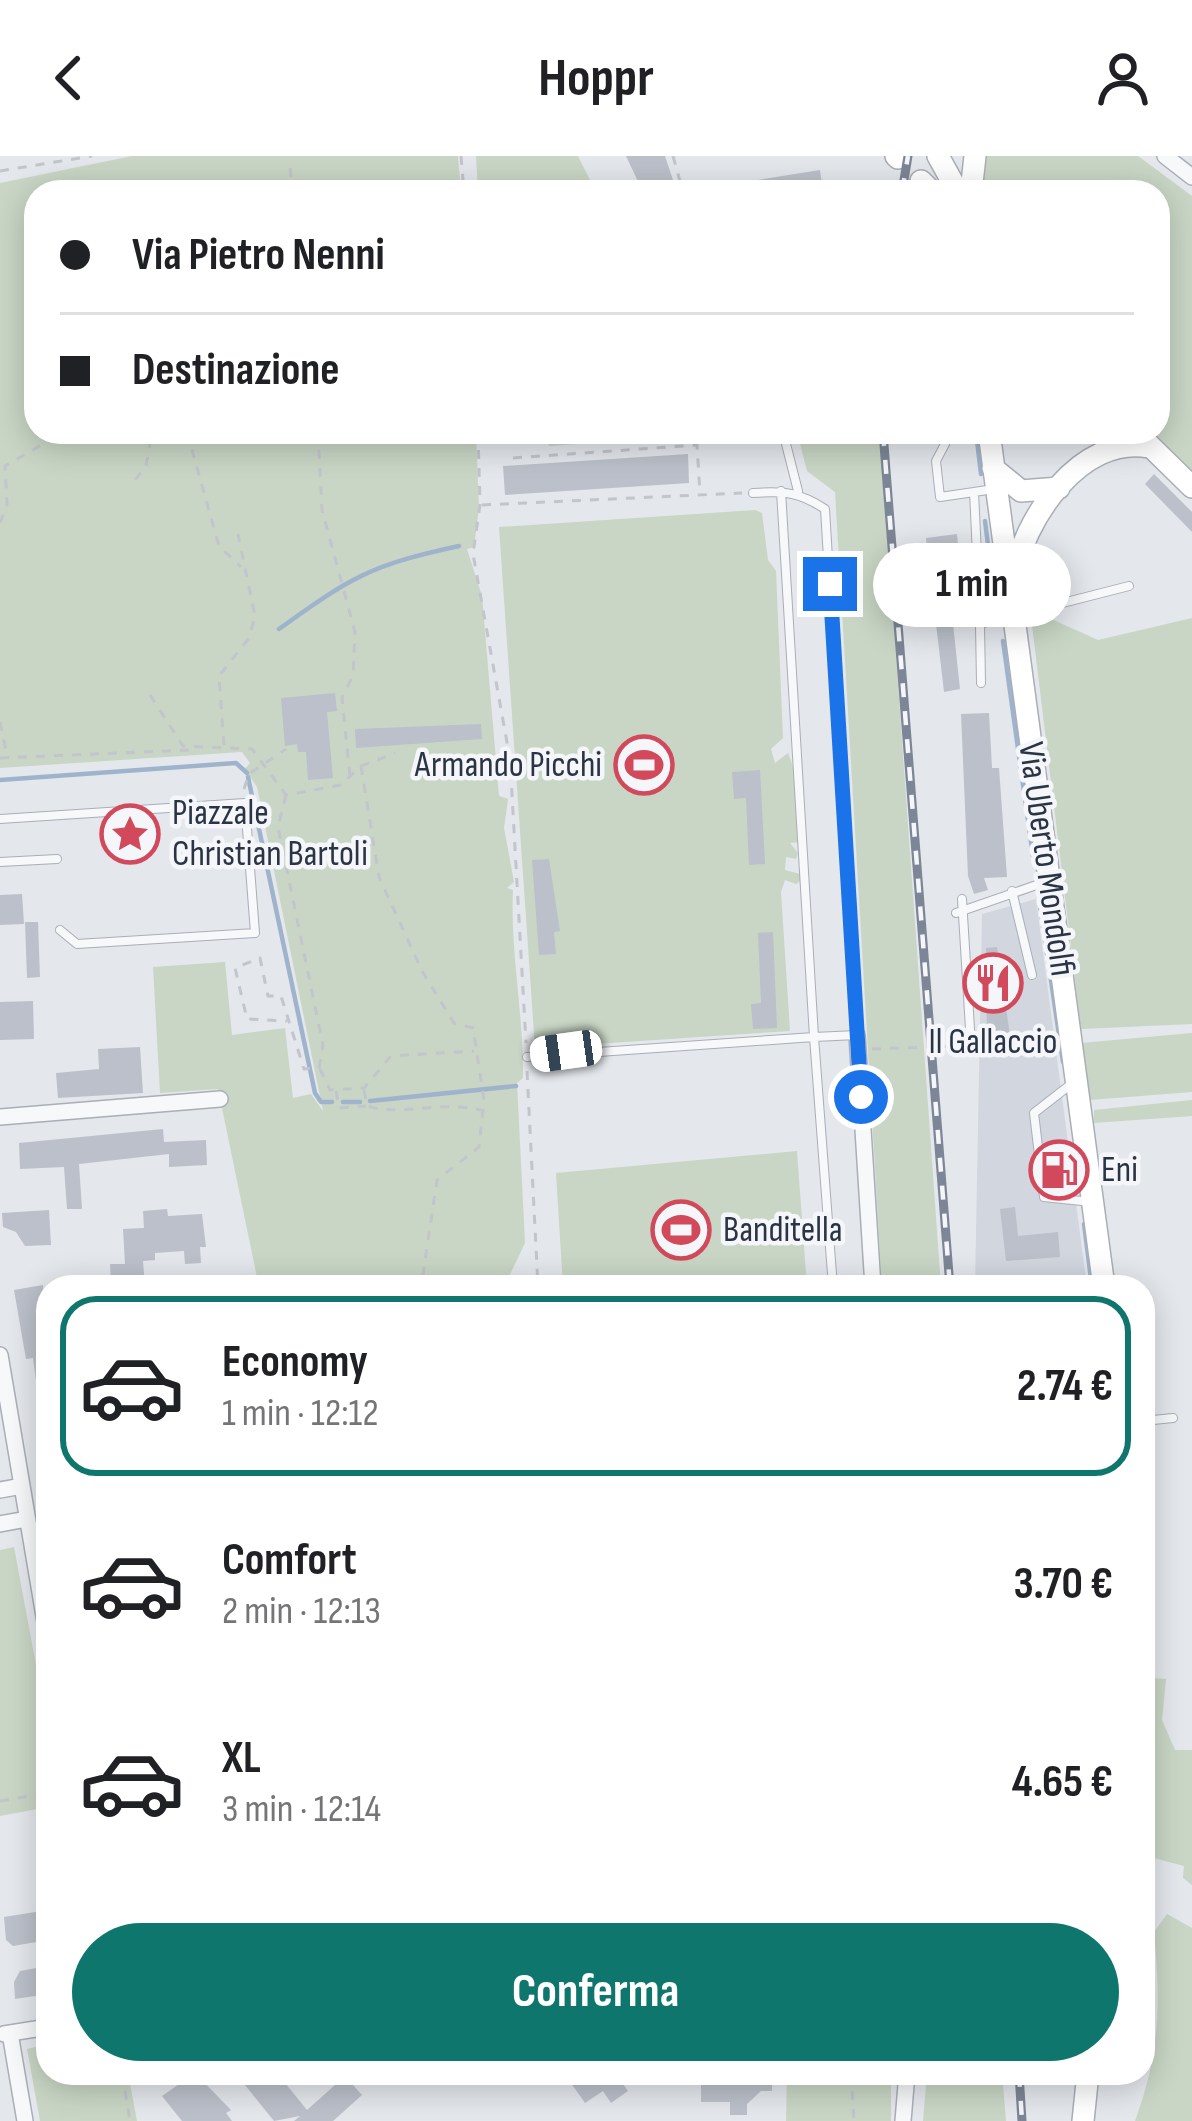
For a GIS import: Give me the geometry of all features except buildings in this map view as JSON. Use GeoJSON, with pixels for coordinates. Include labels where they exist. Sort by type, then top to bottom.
{"type":"FeatureCollection","features":[{"type":"Feature","properties":{"kind":"main road","name":"Via Uberto Mondolfi"},"geometry":{"type":"LineString","coordinates":[[989,444],[988,483],[1012,604],[1102,1275]]}},
{"type":"Feature","properties":{"kind":"main road"},"geometry":{"type":"LineString","coordinates":[[1012,604],[1024,539],[1059,488],[1102,444]]}},
{"type":"Feature","properties":{"kind":"main road"},"geometry":{"type":"LineString","coordinates":[[1148,444],[1192,487]]}},
{"type":"Feature","properties":{"kind":"main road"},"geometry":{"type":"LineString","coordinates":[[988,483],[1021,491],[1059,488]]}},
{"type":"Feature","properties":{"kind":"main road"},"geometry":{"type":"LineString","coordinates":[[1083,2121],[1087,2085]]}},
{"type":"Feature","properties":{"kind":"street"},"geometry":{"type":"LineString","coordinates":[[1166,156],[1192,176]]}},
{"type":"Feature","properties":{"kind":"street"},"geometry":{"type":"LineString","coordinates":[[858,1042],[872,1275]]}},
{"type":"Feature","properties":{"kind":"street"},"geometry":{"type":"LineString","coordinates":[[0,1117],[213,1104]]}},
{"type":"Feature","properties":{"kind":"street"},"geometry":{"type":"LineString","coordinates":[[0,1354],[27,1520],[36,1536]]}},
{"type":"Feature","properties":{"kind":"street"},"geometry":{"type":"LineString","coordinates":[[0,1490],[22,1486]]}},
{"type":"Feature","properties":{"kind":"street"},"geometry":{"type":"LineString","coordinates":[[0,1524],[27,1520]]}},
{"type":"Feature","properties":{"kind":"street"},"geometry":{"type":"LineString","coordinates":[[25,2121],[5,2034],[36,2029]]}},
{"type":"Feature","properties":{"kind":"street"},"geometry":{"type":"LineString","coordinates":[[903,2121],[906,2085]]}},
{"type":"Feature","properties":{"kind":"lane"},"geometry":{"type":"LineString","coordinates":[[786,444],[798,491]]}},
{"type":"Feature","properties":{"kind":"lane"},"geometry":{"type":"LineString","coordinates":[[945,444],[936,461],[940,497],[988,483],[979,596]]}},
{"type":"Feature","properties":{"kind":"lane"},"geometry":{"type":"LineString","coordinates":[[781,491],[832,1275]]}},
{"type":"Feature","properties":{"kind":"lane"},"geometry":{"type":"LineString","coordinates":[[527,1057],[814,1037],[858,1042],[825,509],[798,491],[753,493]]}},
{"type":"Feature","properties":{"kind":"lane"},"geometry":{"type":"LineString","coordinates":[[981,683],[980,624],[1012,604],[1129,586]]}},
{"type":"Feature","properties":{"kind":"lane"},"geometry":{"type":"LineString","coordinates":[[0,819],[245,802],[255,933],[77,944],[60,930]]}},
{"type":"Feature","properties":{"kind":"lane"},"geometry":{"type":"LineString","coordinates":[[0,862],[57,859]]}},
{"type":"Feature","properties":{"kind":"lane"},"geometry":{"type":"LineString","coordinates":[[971,1045],[960,907],[1018,885],[1049,881]]}},
{"type":"Feature","properties":{"kind":"lane"},"geometry":{"type":"LineString","coordinates":[[1018,885],[1032,975]]}},
{"type":"Feature","properties":{"kind":"lane"},"geometry":{"type":"LineString","coordinates":[[1076,1081],[1034,1113],[1044,1197],[1093,1202]]}},
{"type":"Feature","properties":{"kind":"lane"},"geometry":{"type":"LineString","coordinates":[[1155,1420],[1173,1418]]}},
{"type":"Feature","properties":{"kind":"path"},"geometry":{"type":"LineString","coordinates":[[0,171],[92,156]]}},
{"type":"Feature","properties":{"kind":"path"},"geometry":{"type":"LineString","coordinates":[[290,168],[291,180]]}},
{"type":"Feature","properties":{"kind":"path"},"geometry":{"type":"LineString","coordinates":[[0,523],[7,505],[5,466],[45,444]]}},
{"type":"Feature","properties":{"kind":"path"},"geometry":{"type":"LineString","coordinates":[[135,480],[146,466],[150,444]]}},
{"type":"Feature","properties":{"kind":"path"},"geometry":{"type":"LineString","coordinates":[[190,444],[219,547],[242,568]]}},
{"type":"Feature","properties":{"kind":"path"},"geometry":{"type":"LineString","coordinates":[[319,444],[322,510],[337,580],[355,632],[353,675],[342,698],[350,776]]}},
{"type":"Feature","properties":{"kind":"path"},"geometry":{"type":"LineString","coordinates":[[478,444],[480,505],[473,554],[486,604],[510,759],[537,1275]]}},
{"type":"Feature","properties":{"kind":"path"},"geometry":{"type":"LineString","coordinates":[[512,458],[697,445],[700,496]]}},
{"type":"Feature","properties":{"kind":"path"},"geometry":{"type":"LineString","coordinates":[[480,505],[753,493]]}},
{"type":"Feature","properties":{"kind":"path"},"geometry":{"type":"LineString","coordinates":[[224,747],[219,676],[249,638],[255,616],[238,534]]}},
{"type":"Feature","properties":{"kind":"path"},"geometry":{"type":"LineString","coordinates":[[150,695],[190,750]]}},
{"type":"Feature","properties":{"kind":"path"},"geometry":{"type":"LineString","coordinates":[[0,722],[4,758],[252,749],[286,795],[278,827],[322,1045],[318,1068],[330,1090],[364,1088],[391,1056],[477,1050]]}},
{"type":"Feature","properties":{"kind":"path"},"geometry":{"type":"LineString","coordinates":[[245,802],[248,775],[286,749]]}},
{"type":"Feature","properties":{"kind":"path"},"geometry":{"type":"LineString","coordinates":[[286,795],[341,785],[361,766],[395,753]]}},
{"type":"Feature","properties":{"kind":"path"},"geometry":{"type":"LineString","coordinates":[[361,766],[380,878],[422,971],[454,1023],[473,1028],[484,1094],[479,1147],[437,1180],[423,1275]]}},
{"type":"Feature","properties":{"kind":"path"},"geometry":{"type":"LineString","coordinates":[[287,1021],[248,1019],[235,968],[260,958],[268,996],[281,996],[304,1069],[318,1068]]}},
{"type":"Feature","properties":{"kind":"path"},"geometry":{"type":"LineString","coordinates":[[858,1042],[946,1046]]}},
{"type":"Feature","properties":{"kind":"path"},"geometry":{"type":"LineString","coordinates":[[364,1088],[367,1106]]}},
{"type":"Feature","properties":{"kind":"path"},"geometry":{"type":"LineString","coordinates":[[336,1090],[339,1108],[367,1106],[389,1112],[449,1102],[481,1110]]}},
{"type":"Feature","properties":{"kind":"path"},"geometry":{"type":"LineString","coordinates":[[0,1801],[36,1795]]}},
{"type":"Feature","properties":{"kind":"path"},"geometry":{"type":"LineString","coordinates":[[124,2085],[130,2121]]}},
{"type":"Feature","properties":{"kind":"path"},"geometry":{"type":"LineString","coordinates":[[852,2085],[854,2121]]}},
{"type":"Feature","properties":{"kind":"shaded area"},"geometry":{"type":"Polygon","coordinates":[[[1036,899],[1085,1275],[975,1275],[982,914],[1036,899]]]}},
{"type":"Feature","properties":{"kind":"green space"},"geometry":{"type":"Polygon","coordinates":[[[132,156],[458,156],[460,180],[24,180],[24,444],[476,444],[479,508],[474,547],[467,549],[482,596],[499,796],[508,799],[504,828],[514,882],[507,888],[513,890],[523,1055],[523,1078],[517,1083],[525,1243],[510,1275],[257,1275],[218,1089],[160,1093],[153,967],[225,962],[232,1035],[285,1028],[293,1098],[311,1094],[323,1111],[257,787],[245,769],[250,763],[242,752],[0,768],[0,183],[132,156]]]}},
{"type":"Feature","properties":{"kind":"green space"},"geometry":{"type":"Polygon","coordinates":[[[476,156],[578,156],[590,180],[477,180],[476,156]]]}},
{"type":"Feature","properties":{"kind":"green space"},"geometry":{"type":"Polygon","coordinates":[[[982,156],[1138,156],[1192,196],[1192,476],[1161,444],[1170,444],[1170,180],[979,180],[982,156]]]}},
{"type":"Feature","properties":{"kind":"green space"},"geometry":{"type":"Polygon","coordinates":[[[800,444],[881,444],[940,1275],[881,1275],[835,492],[807,471],[800,444]]]}},
{"type":"Feature","properties":{"kind":"green space","name":"Armando Picchi"},"geometry":{"type":"Polygon","coordinates":[[[762,513],[768,560],[776,571],[783,738],[771,749],[775,763],[788,753],[792,764],[800,842],[790,843],[798,853],[796,859],[786,857],[785,870],[807,876],[796,884],[785,880],[781,892],[790,1031],[535,1048],[499,527],[762,513]]]}},
{"type":"Feature","properties":{"kind":"green space"},"geometry":{"type":"Polygon","coordinates":[[[1049,618],[1098,640],[1192,618],[1192,1024],[1081,1029],[1032,625],[1049,618]]]}},
{"type":"Feature","properties":{"kind":"green space"},"geometry":{"type":"Polygon","coordinates":[[[1192,1033],[1192,1092],[1090,1100],[1081,1043],[1192,1033]]]}},
{"type":"Feature","properties":{"kind":"green space"},"geometry":{"type":"Polygon","coordinates":[[[1192,1100],[1192,1116],[1094,1123],[1094,1110],[1192,1100]]]}},
{"type":"Feature","properties":{"kind":"green space","name":"Banditella"},"geometry":{"type":"Polygon","coordinates":[[[797,1151],[806,1275],[562,1275],[556,1173],[797,1151]]]}},
{"type":"Feature","properties":{"kind":"green space"},"geometry":{"type":"Polygon","coordinates":[[[14,1547],[36,1665],[36,1809],[0,1816],[0,1550],[14,1547]]]}},
{"type":"Feature","properties":{"kind":"green space"},"geometry":{"type":"Polygon","coordinates":[[[1155,1678],[1166,1679],[1162,1720],[1175,1750],[1192,1750],[1192,1885],[1183,1878],[1184,1866],[1155,1858],[1155,1678]]]}},
{"type":"Feature","properties":{"kind":"green space"},"geometry":{"type":"Polygon","coordinates":[[[1167,1914],[1192,1928],[1192,2121],[1135,2121],[1146,2085],[1155,2085],[1155,1931],[1167,1914]]]}},
{"type":"Feature","properties":{"kind":"green space"},"geometry":{"type":"Polygon","coordinates":[[[36,2047],[36,2085],[130,2085],[137,2121],[40,2121],[27,2049],[36,2047]]]}},
{"type":"Feature","properties":{"kind":"green space"},"geometry":{"type":"Polygon","coordinates":[[[787,2085],[891,2085],[891,2121],[786,2121],[787,2085]]]}},
{"type":"Feature","properties":{"kind":"green space"},"geometry":{"type":"Polygon","coordinates":[[[926,2085],[1003,2085],[1006,2121],[923,2121],[926,2085]]]}},
{"type":"Feature","properties":{"kind":"waterway"},"geometry":{"type":"LineString","coordinates":[[977,444],[981,474]]}},
{"type":"Feature","properties":{"kind":"waterway"},"geometry":{"type":"LineString","coordinates":[[985,521],[996,607]]}},
{"type":"Feature","properties":{"kind":"waterway"},"geometry":{"type":"LineString","coordinates":[[279,629],[363,575],[459,546]]}},
{"type":"Feature","properties":{"kind":"waterway"},"geometry":{"type":"LineString","coordinates":[[1003,641],[1034,863]]}},
{"type":"Feature","properties":{"kind":"waterway"},"geometry":{"type":"LineString","coordinates":[[0,780],[236,763],[247,773]]}},
{"type":"Feature","properties":{"kind":"waterway"},"geometry":{"type":"LineString","coordinates":[[248,777],[315,1093],[321,1102],[332,1102]]}},
{"type":"Feature","properties":{"kind":"waterway"},"geometry":{"type":"LineString","coordinates":[[1040,906],[1063,1062]]}},
{"type":"Feature","properties":{"kind":"waterway"},"geometry":{"type":"LineString","coordinates":[[370,1101],[516,1086]]}},
{"type":"Feature","properties":{"kind":"waterway"},"geometry":{"type":"LineString","coordinates":[[343,1102],[360,1102]]}},
{"type":"Feature","properties":{"kind":"waterway"},"geometry":{"type":"LineString","coordinates":[[1084,1224],[1090,1275]]}},
{"type":"Feature","properties":{"kind":"railway"},"geometry":{"type":"LineString","coordinates":[[904,180],[908,156]]}},
{"type":"Feature","properties":{"kind":"railway"},"geometry":{"type":"LineString","coordinates":[[884,444],[949,1275]]}},
{"type":"Feature","properties":{"kind":"railway"},"geometry":{"type":"LineString","coordinates":[[1020,2085],[1022,2121]]}},
{"type":"Feature","properties":{"kind":"place","name":"Armando Picchi"},"geometry":{"type":"Point","coordinates":[644,765]}},
{"type":"Feature","properties":{"kind":"place","name":"Piazzale Christian Bartoli"},"geometry":{"type":"Point","coordinates":[130,834]}},
{"type":"Feature","properties":{"kind":"place","name":"Il Gallaccio"},"geometry":{"type":"Point","coordinates":[993,983]}},
{"type":"Feature","properties":{"kind":"place","name":"Eni"},"geometry":{"type":"Point","coordinates":[1059,1170]}},
{"type":"Feature","properties":{"kind":"place","name":"Banditella"},"geometry":{"type":"Point","coordinates":[681,1230]}},
{"type":"Feature","properties":{"kind":"route"},"geometry":{"type":"LineString","coordinates":[[830,584],[861,1097]]}}]}
